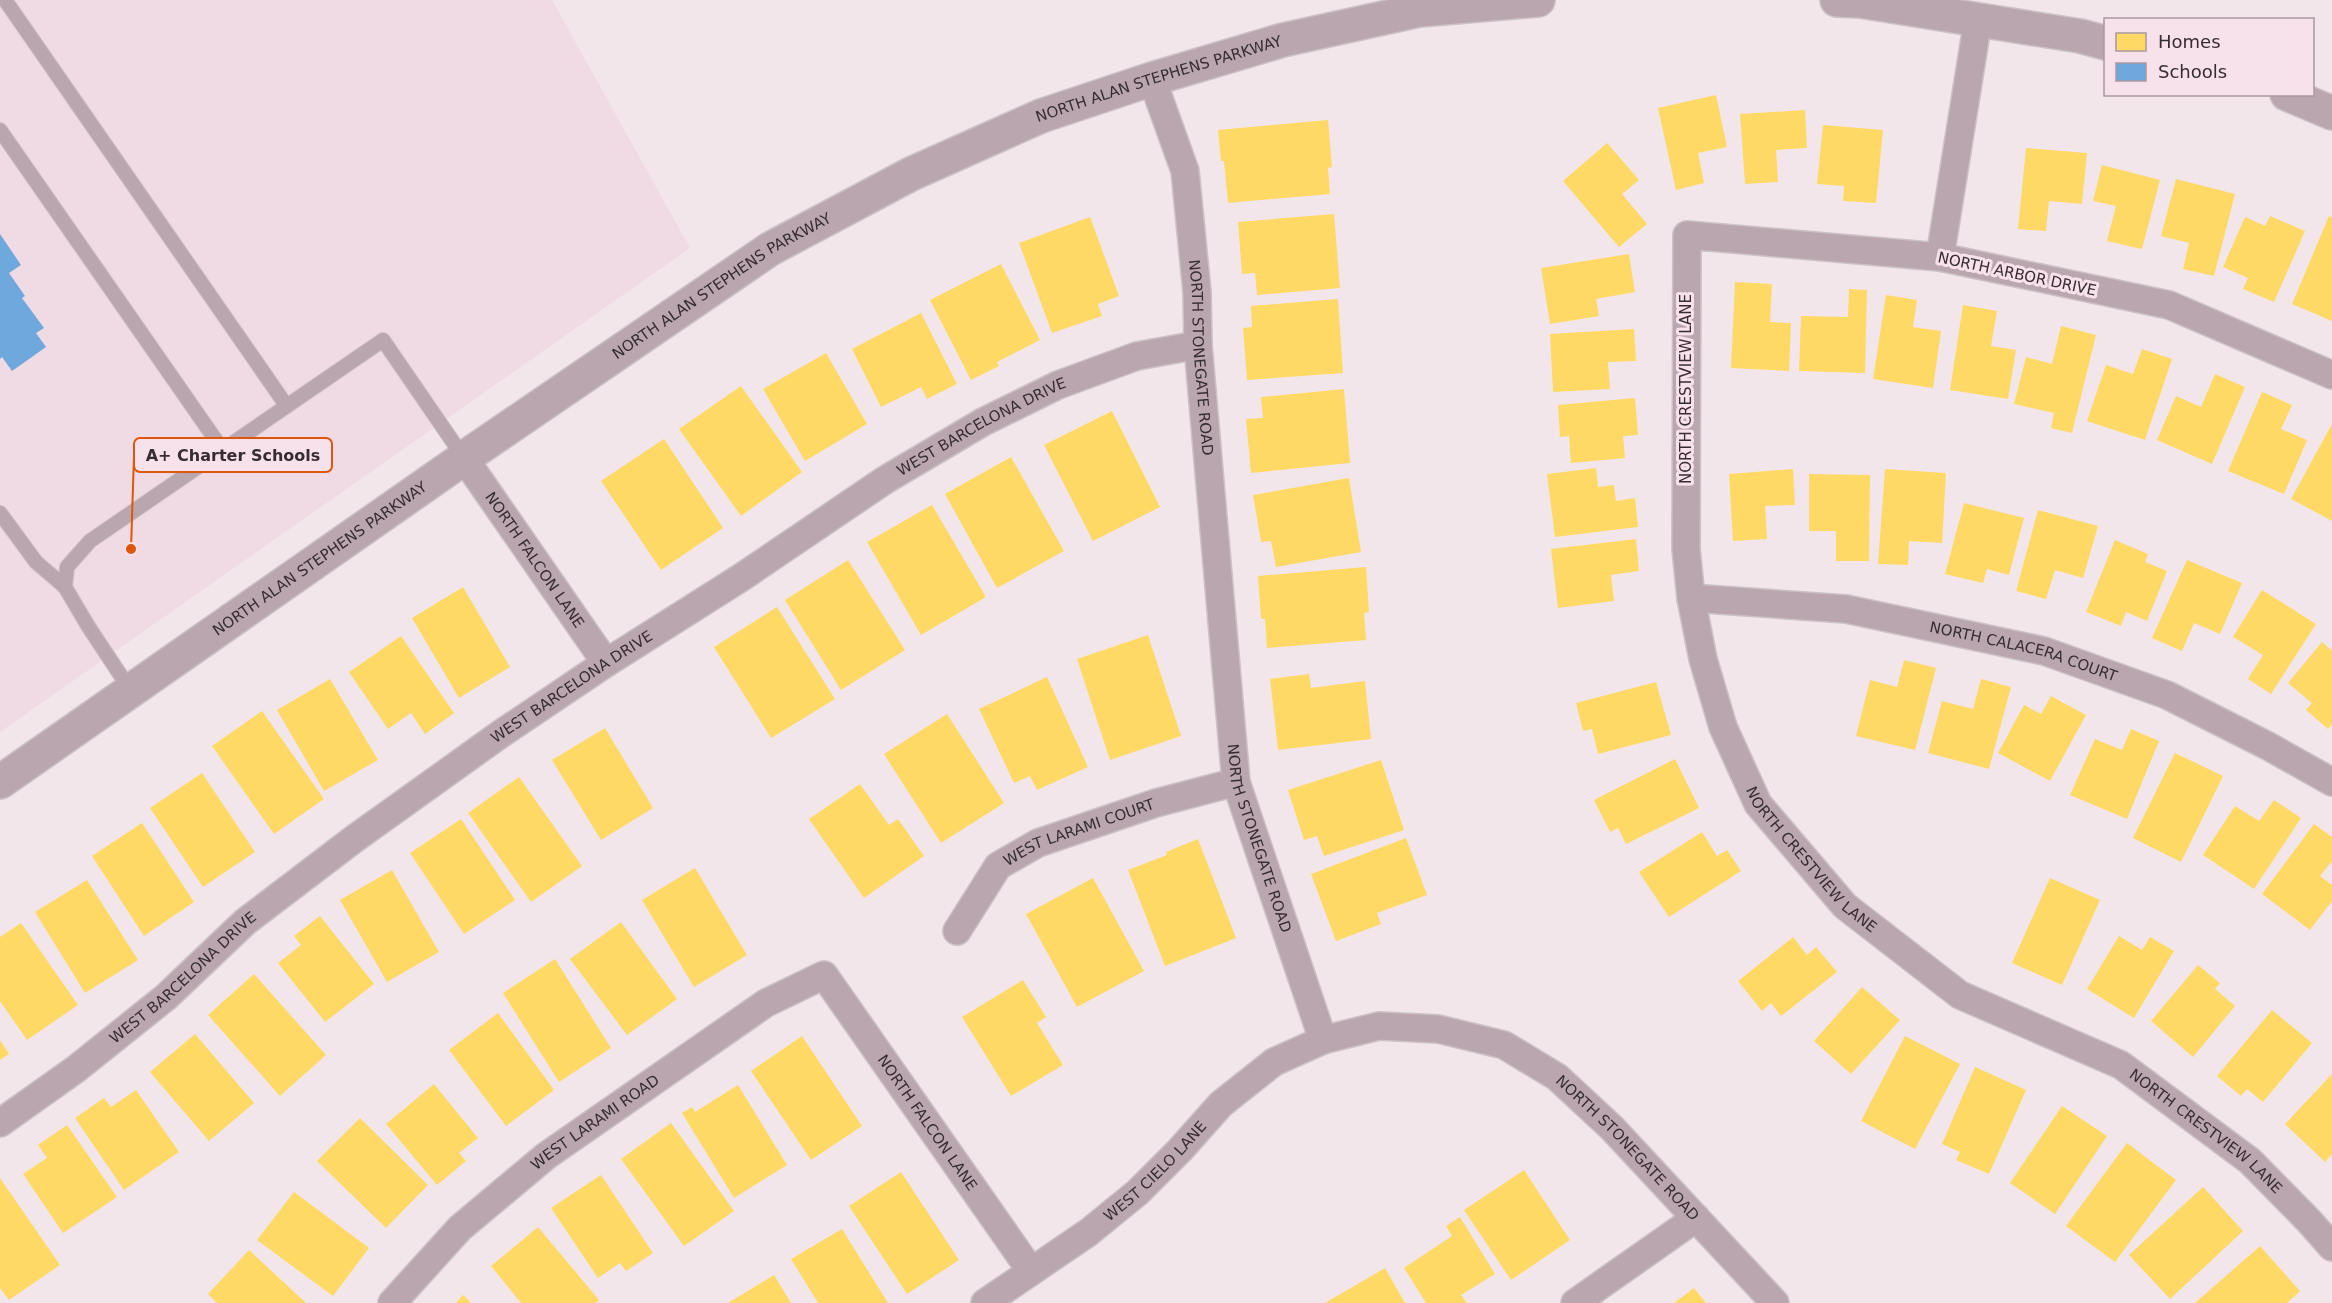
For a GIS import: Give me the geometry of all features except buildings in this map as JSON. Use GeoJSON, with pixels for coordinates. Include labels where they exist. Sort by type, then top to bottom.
{"type":"FeatureCollection","features":[{"type":"Feature","properties":{"kind":"street","name":"NORTH ALAN STEPHENS PARKWAY"},"geometry":{"type":"LineString","coordinates":[[0,782],[464,458],[770,249],[911,174],[1041,116],[1152,79],[1283,40],[1420,5],[1538,0]]}},
{"type":"Feature","properties":{"kind":"street"},"geometry":{"type":"LineString","coordinates":[[1837,0],[1860,1],[2080,36],[2104,42]]}},
{"type":"Feature","properties":{"kind":"street"},"geometry":{"type":"LineString","coordinates":[[1940,257],[1978,20]]}},
{"type":"Feature","properties":{"kind":"street","name":"NORTH STONEGATE ROAD"},"geometry":{"type":"LineString","coordinates":[[1152,79],[1185,171],[1197,292],[1198,345],[1236,782],[1323,1040],[1379,1026],[1438,1029],[1504,1046],[1557,1077],[1612,1128],[1774,1303]]}},
{"type":"Feature","properties":{"kind":"street"},"geometry":{"type":"LineString","coordinates":[[2292,96],[2332,113]]}},
{"type":"Feature","properties":{"kind":"street","name":"NORTH ARBOR DRIVE"},"geometry":{"type":"LineString","coordinates":[[1687,235],[1940,257],[2169,305],[2332,375]]}},
{"type":"Feature","properties":{"kind":"street","name":"NORTH CRESTVIEW LANE"},"geometry":{"type":"LineString","coordinates":[[1687,235],[1686,549],[1691,598],[1703,659],[1723,727],[1758,804],[1845,906],[1960,995],[2121,1065],[2250,1161],[2332,1247]]}},
{"type":"Feature","properties":{"kind":"street","name":"WEST BARCELONA DRIVE"},"geometry":{"type":"LineString","coordinates":[[0,1122],[76,1069],[166,998],[245,922],[354,839],[502,733],[606,663],[742,577],[885,480],[982,422],[1058,385],[1137,356],[1198,345]]}},
{"type":"Feature","properties":{"kind":"street","name":"NORTH FALCON LANE"},"geometry":{"type":"LineString","coordinates":[[464,458],[606,663]]}},
{"type":"Feature","properties":{"kind":"street","name":"NORTH CALACERA COURT"},"geometry":{"type":"LineString","coordinates":[[1691,598],[1846,609],[2044,651],[2167,695],[2268,746],[2332,782]]}},
{"type":"Feature","properties":{"kind":"street","name":"WEST LARAMI COURT"},"geometry":{"type":"LineString","coordinates":[[957,931],[998,866],[1038,843],[1156,803],[1236,782]]}},
{"type":"Feature","properties":{"kind":"street","name":"NORTH FALCON LANE"},"geometry":{"type":"LineString","coordinates":[[824,975],[1031,1271]]}},
{"type":"Feature","properties":{"kind":"street","name":"WEST LARAMI ROAD"},"geometry":{"type":"LineString","coordinates":[[392,1303],[460,1228],[546,1156],[766,1003],[824,975]]}},
{"type":"Feature","properties":{"kind":"street","name":"WEST CIELO LANE"},"geometry":{"type":"LineString","coordinates":[[985,1303],[1089,1232],[1138,1192],[1221,1104],[1274,1062],[1323,1040]]}},
{"type":"Feature","properties":{"kind":"street"},"geometry":{"type":"LineString","coordinates":[[1575,1303],[1696,1218]]}},
{"type":"Feature","properties":{"kind":"lane"},"geometry":{"type":"LineString","coordinates":[[5,0],[286,405]]}},
{"type":"Feature","properties":{"kind":"lane"},"geometry":{"type":"LineString","coordinates":[[0,130],[222,449]]}},
{"type":"Feature","properties":{"kind":"lane"},"geometry":{"type":"LineString","coordinates":[[65,587],[67,567],[90,541],[383,340],[464,458]]}},
{"type":"Feature","properties":{"kind":"lane"},"geometry":{"type":"LineString","coordinates":[[0,513],[36,562],[65,587],[87,626],[130,691]]}},
{"type":"Feature","properties":{"kind":"shaded area"},"geometry":{"type":"Polygon","coordinates":[[[0,0],[552,0],[690,248],[0,732],[0,0]]]}},
{"type":"Feature","properties":{"kind":"place","name":"A+ Charter Schools"},"geometry":{"type":"Point","coordinates":[131,549]}}]}
